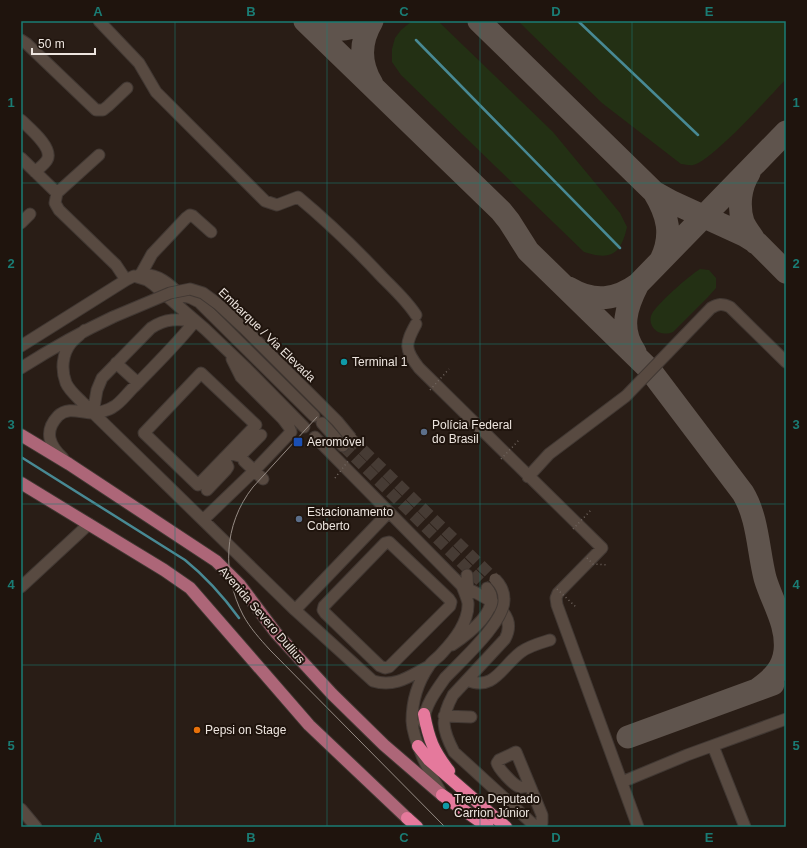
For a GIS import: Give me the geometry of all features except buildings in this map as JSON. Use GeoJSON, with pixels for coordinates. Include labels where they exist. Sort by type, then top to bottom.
{"type":"FeatureCollection","features":[{"type":"Feature","properties":{"kind":"highway"},"geometry":{"type":"LineString","coordinates":[[424,714],[428,735],[433,747],[462,789]]}},
{"type":"Feature","properties":{"kind":"highway"},"geometry":{"type":"LineString","coordinates":[[418,746],[430,760],[506,827]]}},
{"type":"Feature","properties":{"kind":"highway"},"geometry":{"type":"LineString","coordinates":[[442,795],[473,827]]}},
{"type":"Feature","properties":{"kind":"highway"},"geometry":{"type":"LineString","coordinates":[[442,795],[488,827]]}},
{"type":"Feature","properties":{"kind":"main road","name":"Avenida Severo Dullius"},"geometry":{"type":"LineString","coordinates":[[21,435],[69,464],[216,561],[240,585],[276,633],[332,694],[384,745],[442,795]]}},
{"type":"Feature","properties":{"kind":"main road"},"geometry":{"type":"LineString","coordinates":[[21,483],[164,570],[195,593],[309,725],[413,824]]}},
{"type":"Feature","properties":{"kind":"street"},"geometry":{"type":"LineString","coordinates":[[99,21],[139,63],[156,92],[265,201],[277,206],[298,197],[327,221],[369,263],[410,306],[416,319],[409,338],[409,355],[425,375],[602,548],[558,593],[556,598],[557,605],[638,827]]}},
{"type":"Feature","properties":{"kind":"street"},"geometry":{"type":"LineString","coordinates":[[21,40],[96,110],[103,110],[127,88]]}},
{"type":"Feature","properties":{"kind":"street"},"geometry":{"type":"LineString","coordinates":[[21,120],[45,145],[48,155],[47,160],[36,172]]}},
{"type":"Feature","properties":{"kind":"street"},"geometry":{"type":"LineString","coordinates":[[99,155],[57,193],[55,203],[58,210],[116,265],[133,277],[147,280],[195,321],[247,369],[304,427]]}},
{"type":"Feature","properties":{"kind":"street"},"geometry":{"type":"LineString","coordinates":[[21,158],[57,193]]}},
{"type":"Feature","properties":{"kind":"street"},"geometry":{"type":"LineString","coordinates":[[21,223],[30,214]]}},
{"type":"Feature","properties":{"kind":"street"},"geometry":{"type":"LineString","coordinates":[[21,346],[133,277],[152,254],[190,215],[194,216],[211,232]]}},
{"type":"Feature","properties":{"kind":"street"},"geometry":{"type":"LineString","coordinates":[[133,277],[154,275],[168,285],[187,302],[204,329]]}},
{"type":"Feature","properties":{"kind":"street","name":"Embarque / Via Elevada"},"geometry":{"type":"LineString","coordinates":[[21,368],[86,330],[170,293],[190,290],[204,293],[246,330],[337,421],[347,442],[318,419],[199,302],[180,295]]}},
{"type":"Feature","properties":{"kind":"street"},"geometry":{"type":"LineString","coordinates":[[528,477],[549,454],[626,396],[711,308],[718,304],[725,304],[730,307],[786,362]]}},
{"type":"Feature","properties":{"kind":"street"},"geometry":{"type":"LineString","coordinates":[[93,413],[97,390],[102,378],[144,334],[159,322],[170,319],[195,321]]}},
{"type":"Feature","properties":{"kind":"street"},"geometry":{"type":"LineString","coordinates":[[69,464],[55,451],[50,441],[49,434],[58,416],[65,412],[77,410],[93,413],[114,407],[175,346],[195,321]]}},
{"type":"Feature","properties":{"kind":"street"},"geometry":{"type":"LineString","coordinates":[[86,330],[71,344],[64,356],[62,370],[66,383],[72,392],[93,413],[295,610],[373,681],[383,684],[394,683],[429,666]]}},
{"type":"Feature","properties":{"kind":"street"},"geometry":{"type":"LineString","coordinates":[[203,520],[254,471],[290,432],[289,427],[283,419],[241,377],[230,354]]}},
{"type":"Feature","properties":{"kind":"street"},"geometry":{"type":"LineString","coordinates":[[116,363],[138,382]]}},
{"type":"Feature","properties":{"kind":"street"},"geometry":{"type":"LineString","coordinates":[[207,490],[228,467],[227,456],[256,425],[202,374],[200,374],[144,433],[198,485],[227,456],[239,456],[261,435]]}},
{"type":"Feature","properties":{"kind":"street"},"geometry":{"type":"LineString","coordinates":[[315,437],[465,587],[492,602],[506,613],[510,623],[509,632],[505,639],[453,695],[444,716],[444,726],[447,738],[454,752],[536,827]]}},
{"type":"Feature","properties":{"kind":"street"},"geometry":{"type":"LineString","coordinates":[[244,461],[263,479]]}},
{"type":"Feature","properties":{"kind":"street"},"geometry":{"type":"LineString","coordinates":[[295,610],[331,573],[341,560],[389,512]]}},
{"type":"Feature","properties":{"kind":"street"},"geometry":{"type":"LineString","coordinates":[[21,587],[89,524]]}},
{"type":"Feature","properties":{"kind":"street"},"geometry":{"type":"LineString","coordinates":[[389,542],[451,602],[450,606],[389,667],[385,668],[380,666],[322,610],[357,571],[385,543],[389,542]]}},
{"type":"Feature","properties":{"kind":"street"},"geometry":{"type":"LineString","coordinates":[[341,560],[357,571]]}},
{"type":"Feature","properties":{"kind":"street"},"geometry":{"type":"LineString","coordinates":[[331,573],[343,586]]}},
{"type":"Feature","properties":{"kind":"street"},"geometry":{"type":"LineString","coordinates":[[442,795],[429,773],[418,746],[412,723],[413,706],[417,689],[429,666],[462,627],[467,613],[468,602],[465,587],[467,575]]}},
{"type":"Feature","properties":{"kind":"street"},"geometry":{"type":"LineString","coordinates":[[418,746],[424,714],[433,694],[445,678],[488,632],[501,612],[504,600],[502,588],[495,579]]}},
{"type":"Feature","properties":{"kind":"street"},"geometry":{"type":"LineString","coordinates":[[442,652],[472,630],[484,617],[492,602],[491,592],[487,588]]}},
{"type":"Feature","properties":{"kind":"street"},"geometry":{"type":"LineString","coordinates":[[467,680],[478,684],[494,679],[522,651],[550,640]]}},
{"type":"Feature","properties":{"kind":"street"},"geometry":{"type":"LineString","coordinates":[[444,716],[471,717]]}},
{"type":"Feature","properties":{"kind":"street"},"geometry":{"type":"LineString","coordinates":[[622,782],[687,755],[786,719]]}},
{"type":"Feature","properties":{"kind":"street"},"geometry":{"type":"LineString","coordinates":[[713,746],[745,827]]}},
{"type":"Feature","properties":{"kind":"street"},"geometry":{"type":"LineString","coordinates":[[530,785],[542,815],[542,823],[540,827]]}},
{"type":"Feature","properties":{"kind":"street"},"geometry":{"type":"LineString","coordinates":[[21,809],[36,827]]}},
{"type":"Feature","properties":{"kind":"path"},"geometry":{"type":"LineString","coordinates":[[430,390],[449,369]]}},
{"type":"Feature","properties":{"kind":"path"},"geometry":{"type":"LineString","coordinates":[[501,459],[520,439]]}},
{"type":"Feature","properties":{"kind":"path"},"geometry":{"type":"LineString","coordinates":[[335,478],[349,460]]}},
{"type":"Feature","properties":{"kind":"path"},"geometry":{"type":"LineString","coordinates":[[573,529],[592,509]]}},
{"type":"Feature","properties":{"kind":"path"},"geometry":{"type":"LineString","coordinates":[[587,558],[594,564],[608,565]]}},
{"type":"Feature","properties":{"kind":"path"},"geometry":{"type":"LineString","coordinates":[[557,589],[576,607]]}},
{"type":"Feature","properties":{"kind":"green space"},"geometry":{"type":"Polygon","coordinates":[[[412,21],[439,22],[553,132],[620,213],[627,227],[622,244],[618,249],[613,253],[601,256],[584,252],[401,75],[392,62],[392,49],[395,38],[401,30],[412,21]]]}},
{"type":"Feature","properties":{"kind":"green space"},"geometry":{"type":"Polygon","coordinates":[[[518,21],[786,21],[786,79],[727,141],[702,161],[693,165],[681,164],[602,103],[518,21]]]}},
{"type":"Feature","properties":{"kind":"green space"},"geometry":{"type":"Polygon","coordinates":[[[700,269],[709,270],[716,278],[716,288],[673,332],[666,334],[658,332],[651,323],[651,316],[654,311],[673,291],[700,269]]]}},
{"type":"Feature","properties":{"kind":"waterway"},"geometry":{"type":"LineString","coordinates":[[578,21],[698,135]]}},
{"type":"Feature","properties":{"kind":"waterway"},"geometry":{"type":"LineString","coordinates":[[416,40],[620,248]]}},
{"type":"Feature","properties":{"kind":"waterway"},"geometry":{"type":"LineString","coordinates":[[21,457],[185,560],[214,587],[239,618]]}},
{"type":"Feature","properties":{"kind":"taxiway"},"geometry":{"type":"LineString","coordinates":[[305,21],[501,211],[528,251],[650,370],[743,493],[755,523],[765,578],[782,623],[785,641],[785,651],[782,663],[776,673],[758,689]]}},
{"type":"Feature","properties":{"kind":"taxiway"},"geometry":{"type":"LineString","coordinates":[[308,21],[323,28],[338,30],[360,25],[368,21]]}},
{"type":"Feature","properties":{"kind":"taxiway"},"geometry":{"type":"LineString","coordinates":[[372,21],[363,44],[363,60],[372,84]]}},
{"type":"Feature","properties":{"kind":"taxiway"},"geometry":{"type":"LineString","coordinates":[[479,21],[654,192],[672,202],[744,235],[757,243],[786,272]]}},
{"type":"Feature","properties":{"kind":"taxiway"},"geometry":{"type":"LineString","coordinates":[[569,288],[587,296],[605,298],[621,293],[638,284],[786,132]]}},
{"type":"Feature","properties":{"kind":"taxiway"},"geometry":{"type":"LineString","coordinates":[[749,173],[742,190],[740,203],[741,216],[756,243]]}},
{"type":"Feature","properties":{"kind":"taxiway"},"geometry":{"type":"LineString","coordinates":[[654,192],[666,217],[668,234],[665,251],[661,260]]}},
{"type":"Feature","properties":{"kind":"taxiway"},"geometry":{"type":"LineString","coordinates":[[635,352],[627,335],[626,318],[630,301],[638,284]]}},
{"type":"Feature","properties":{"kind":"taxiway"},"geometry":{"type":"LineString","coordinates":[[628,737],[773,684]]}},
{"type":"Feature","properties":{"kind":"tunnel"},"geometry":{"type":"LineString","coordinates":[[351,438],[495,579]]}},
{"type":"Feature","properties":{"kind":"tunnel"},"geometry":{"type":"LineString","coordinates":[[343,446],[487,588]]}},
{"type":"Feature","properties":{"kind":"tram line"},"geometry":{"type":"LineString","coordinates":[[317,417],[253,487],[243,502],[231,533],[229,550],[231,583],[243,615],[259,638],[445,827]]}},
{"type":"Feature","properties":{"kind":"place","name":"Terminal 1"},"geometry":{"type":"Point","coordinates":[344,362]}},
{"type":"Feature","properties":{"kind":"place","name":"Polícia Federal do Brasil"},"geometry":{"type":"Point","coordinates":[424,432]}},
{"type":"Feature","properties":{"kind":"place","name":"Aeromóvel"},"geometry":{"type":"Point","coordinates":[298,442]}},
{"type":"Feature","properties":{"kind":"place","name":"Estacionamento Coberto"},"geometry":{"type":"Point","coordinates":[299,519]}},
{"type":"Feature","properties":{"kind":"place","name":"Pepsi on Stage"},"geometry":{"type":"Point","coordinates":[197,730]}},
{"type":"Feature","properties":{"kind":"place","name":"Trevo Deputado Carrion Júnior"},"geometry":{"type":"Point","coordinates":[446,806]}}]}
